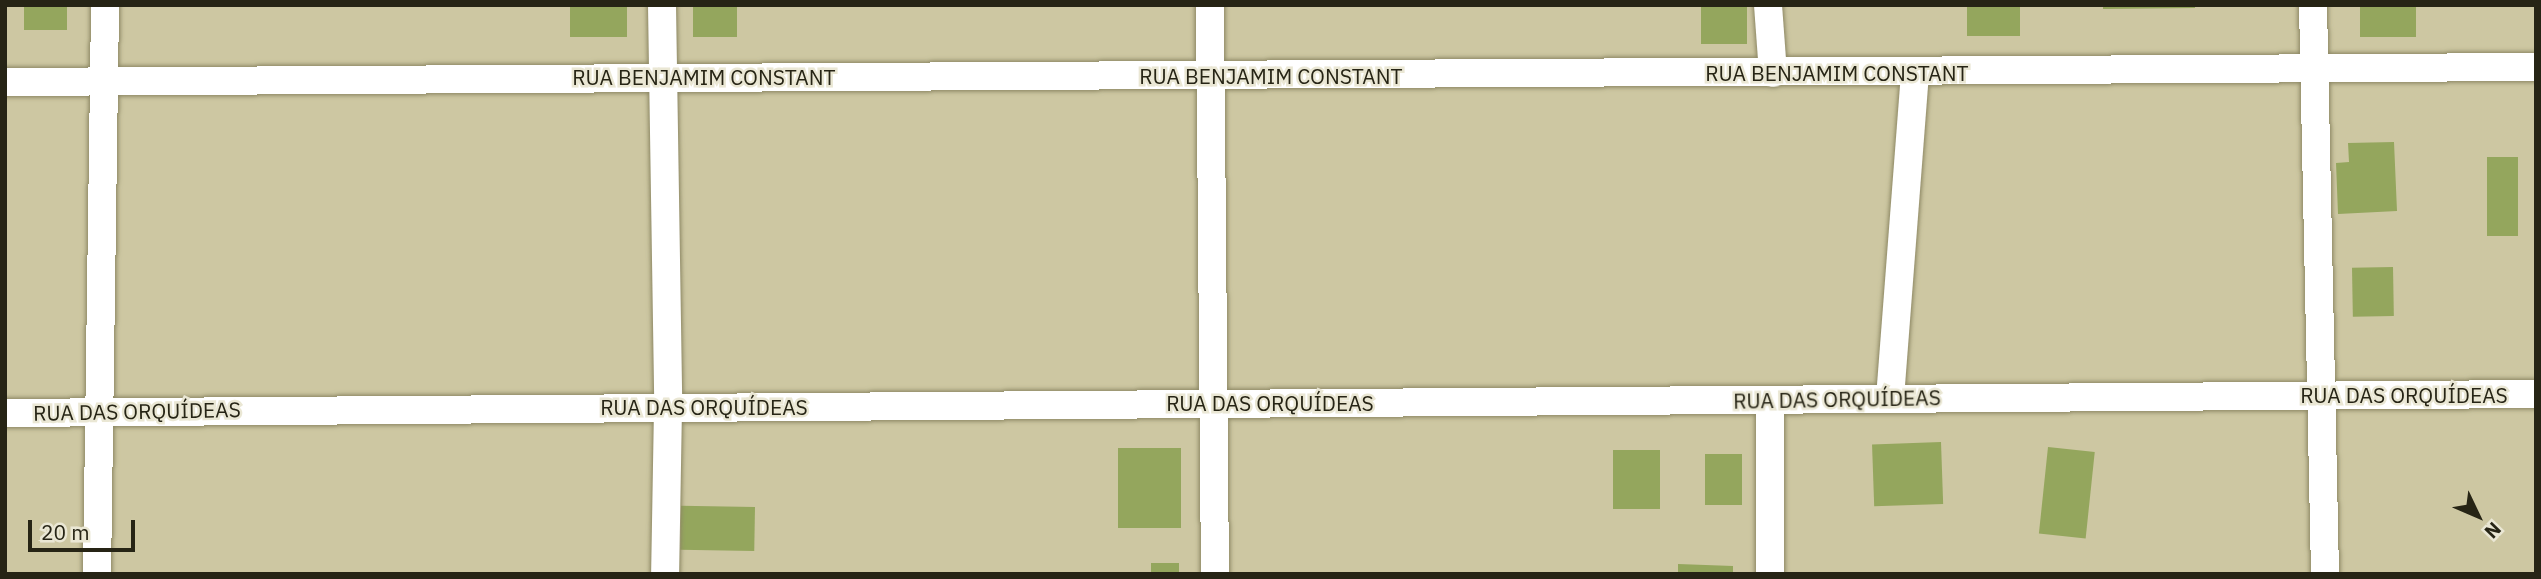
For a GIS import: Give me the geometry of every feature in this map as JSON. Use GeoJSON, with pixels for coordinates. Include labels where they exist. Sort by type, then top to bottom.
{"type":"FeatureCollection","features":[{"type":"Feature","properties":{"kind":"street"},"geometry":{"type":"LineString","coordinates":[[97,574],[105,5]]}},
{"type":"Feature","properties":{"kind":"street"},"geometry":{"type":"LineString","coordinates":[[662,5],[668,408],[665,574]]}},
{"type":"Feature","properties":{"kind":"street"},"geometry":{"type":"LineString","coordinates":[[1210,5],[1215,574]]}},
{"type":"Feature","properties":{"kind":"street"},"geometry":{"type":"LineString","coordinates":[[1768,5],[1773,73]]}},
{"type":"Feature","properties":{"kind":"street"},"geometry":{"type":"LineString","coordinates":[[2313,5],[2325,574]]}},
{"type":"Feature","properties":{"kind":"street","name":"RUA BENJAMIM CONSTANT"},"geometry":{"type":"LineString","coordinates":[[5,82],[664,77],[1210,77],[2536,67]]}},
{"type":"Feature","properties":{"kind":"street"},"geometry":{"type":"LineString","coordinates":[[1890,398],[1915,72]]}},
{"type":"Feature","properties":{"kind":"street","name":"RUA DAS ORQUÍDEAS"},"geometry":{"type":"LineString","coordinates":[[5,413],[2536,394]]}},
{"type":"Feature","properties":{"kind":"street"},"geometry":{"type":"LineString","coordinates":[[1770,401],[1770,574]]}},
{"type":"Feature","properties":{"kind":"building"},"geometry":{"type":"Polygon","coordinates":[[[24,5],[67,5],[67,30],[24,30],[24,5]]]}},
{"type":"Feature","properties":{"kind":"building"},"geometry":{"type":"Polygon","coordinates":[[[570,5],[627,5],[627,37],[570,37],[570,5]]]}},
{"type":"Feature","properties":{"kind":"building"},"geometry":{"type":"Polygon","coordinates":[[[693,5],[737,5],[737,37],[693,37],[693,5]]]}},
{"type":"Feature","properties":{"kind":"building"},"geometry":{"type":"Polygon","coordinates":[[[1701,5],[1747,5],[1747,44],[1701,44],[1701,5]]]}},
{"type":"Feature","properties":{"kind":"building"},"geometry":{"type":"Polygon","coordinates":[[[1967,5],[2020,5],[2020,36],[1967,36],[1967,5]]]}},
{"type":"Feature","properties":{"kind":"building"},"geometry":{"type":"Polygon","coordinates":[[[2103,5],[2195,5],[2195,8],[2103,9],[2103,5]]]}},
{"type":"Feature","properties":{"kind":"building"},"geometry":{"type":"Polygon","coordinates":[[[2360,5],[2416,5],[2416,37],[2360,37],[2360,5]]]}},
{"type":"Feature","properties":{"kind":"building"},"geometry":{"type":"Polygon","coordinates":[[[2394,142],[2397,211],[2338,214],[2336,163],[2349,162],[2348,143],[2394,142]]]}},
{"type":"Feature","properties":{"kind":"building"},"geometry":{"type":"Polygon","coordinates":[[[2487,157],[2518,157],[2518,236],[2487,236],[2487,157]]]}},
{"type":"Feature","properties":{"kind":"building"},"geometry":{"type":"Polygon","coordinates":[[[2393,267],[2394,316],[2353,317],[2352,268],[2393,267]]]}},
{"type":"Feature","properties":{"kind":"building"},"geometry":{"type":"Polygon","coordinates":[[[1941,442],[1943,504],[1874,506],[1872,444],[1941,442]]]}},
{"type":"Feature","properties":{"kind":"building"},"geometry":{"type":"Polygon","coordinates":[[[2048,447],[2095,452],[2086,538],[2039,534],[2048,447]]]}},
{"type":"Feature","properties":{"kind":"building"},"geometry":{"type":"Polygon","coordinates":[[[1118,448],[1181,448],[1181,528],[1118,528],[1118,448]]]}},
{"type":"Feature","properties":{"kind":"building"},"geometry":{"type":"Polygon","coordinates":[[[1613,450],[1660,450],[1660,509],[1613,509],[1613,450]]]}},
{"type":"Feature","properties":{"kind":"building"},"geometry":{"type":"Polygon","coordinates":[[[1705,454],[1742,454],[1742,505],[1705,505],[1705,454]]]}},
{"type":"Feature","properties":{"kind":"building"},"geometry":{"type":"Polygon","coordinates":[[[681,506],[755,507],[754,551],[680,550],[681,506]]]}},
{"type":"Feature","properties":{"kind":"building"},"geometry":{"type":"Polygon","coordinates":[[[1151,563],[1179,563],[1179,574],[1151,574],[1151,563]]]}},
{"type":"Feature","properties":{"kind":"building"},"geometry":{"type":"Polygon","coordinates":[[[1678,564],[1733,566],[1733,574],[1678,574],[1678,564]]]}}]}
